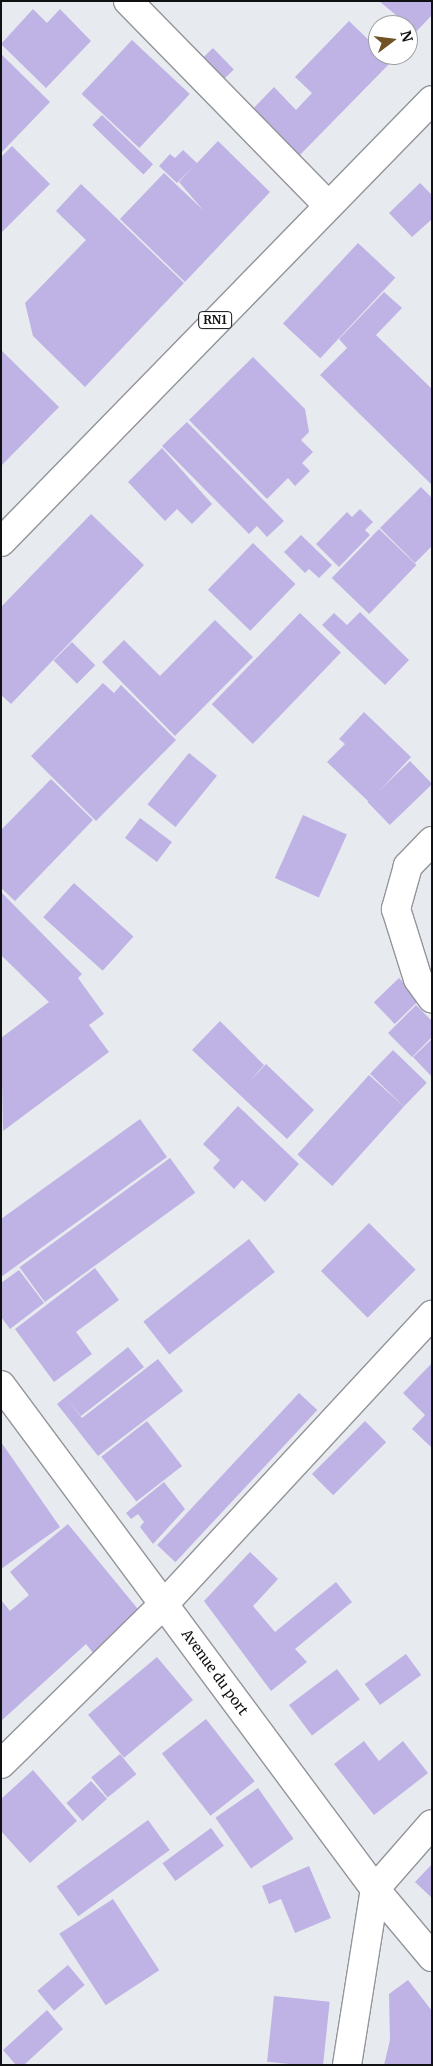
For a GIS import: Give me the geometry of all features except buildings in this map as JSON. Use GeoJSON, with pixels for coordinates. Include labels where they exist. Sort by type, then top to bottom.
{"type":"FeatureCollection","features":[{"type":"Feature","properties":{"kind":"main road"},"geometry":{"type":"LineString","coordinates":[[128,1],[328,205]]}},
{"type":"Feature","properties":{"kind":"main road","name":"RN1"},"geometry":{"type":"LineString","coordinates":[[1,542],[432,100]]}},
{"type":"Feature","properties":{"kind":"main road"},"geometry":{"type":"LineString","coordinates":[[432,841],[408,866],[396,909],[418,980],[432,998]]}},
{"type":"Feature","properties":{"kind":"main road"},"geometry":{"type":"LineString","coordinates":[[1,1764],[164,1602],[432,1315]]}},
{"type":"Feature","properties":{"kind":"main road","name":"Avenue du port"},"geometry":{"type":"LineString","coordinates":[[1,1385],[164,1602],[375,1889],[432,1957]]}},
{"type":"Feature","properties":{"kind":"main road"},"geometry":{"type":"LineString","coordinates":[[347,2065],[375,1889],[432,1824]]}}]}
